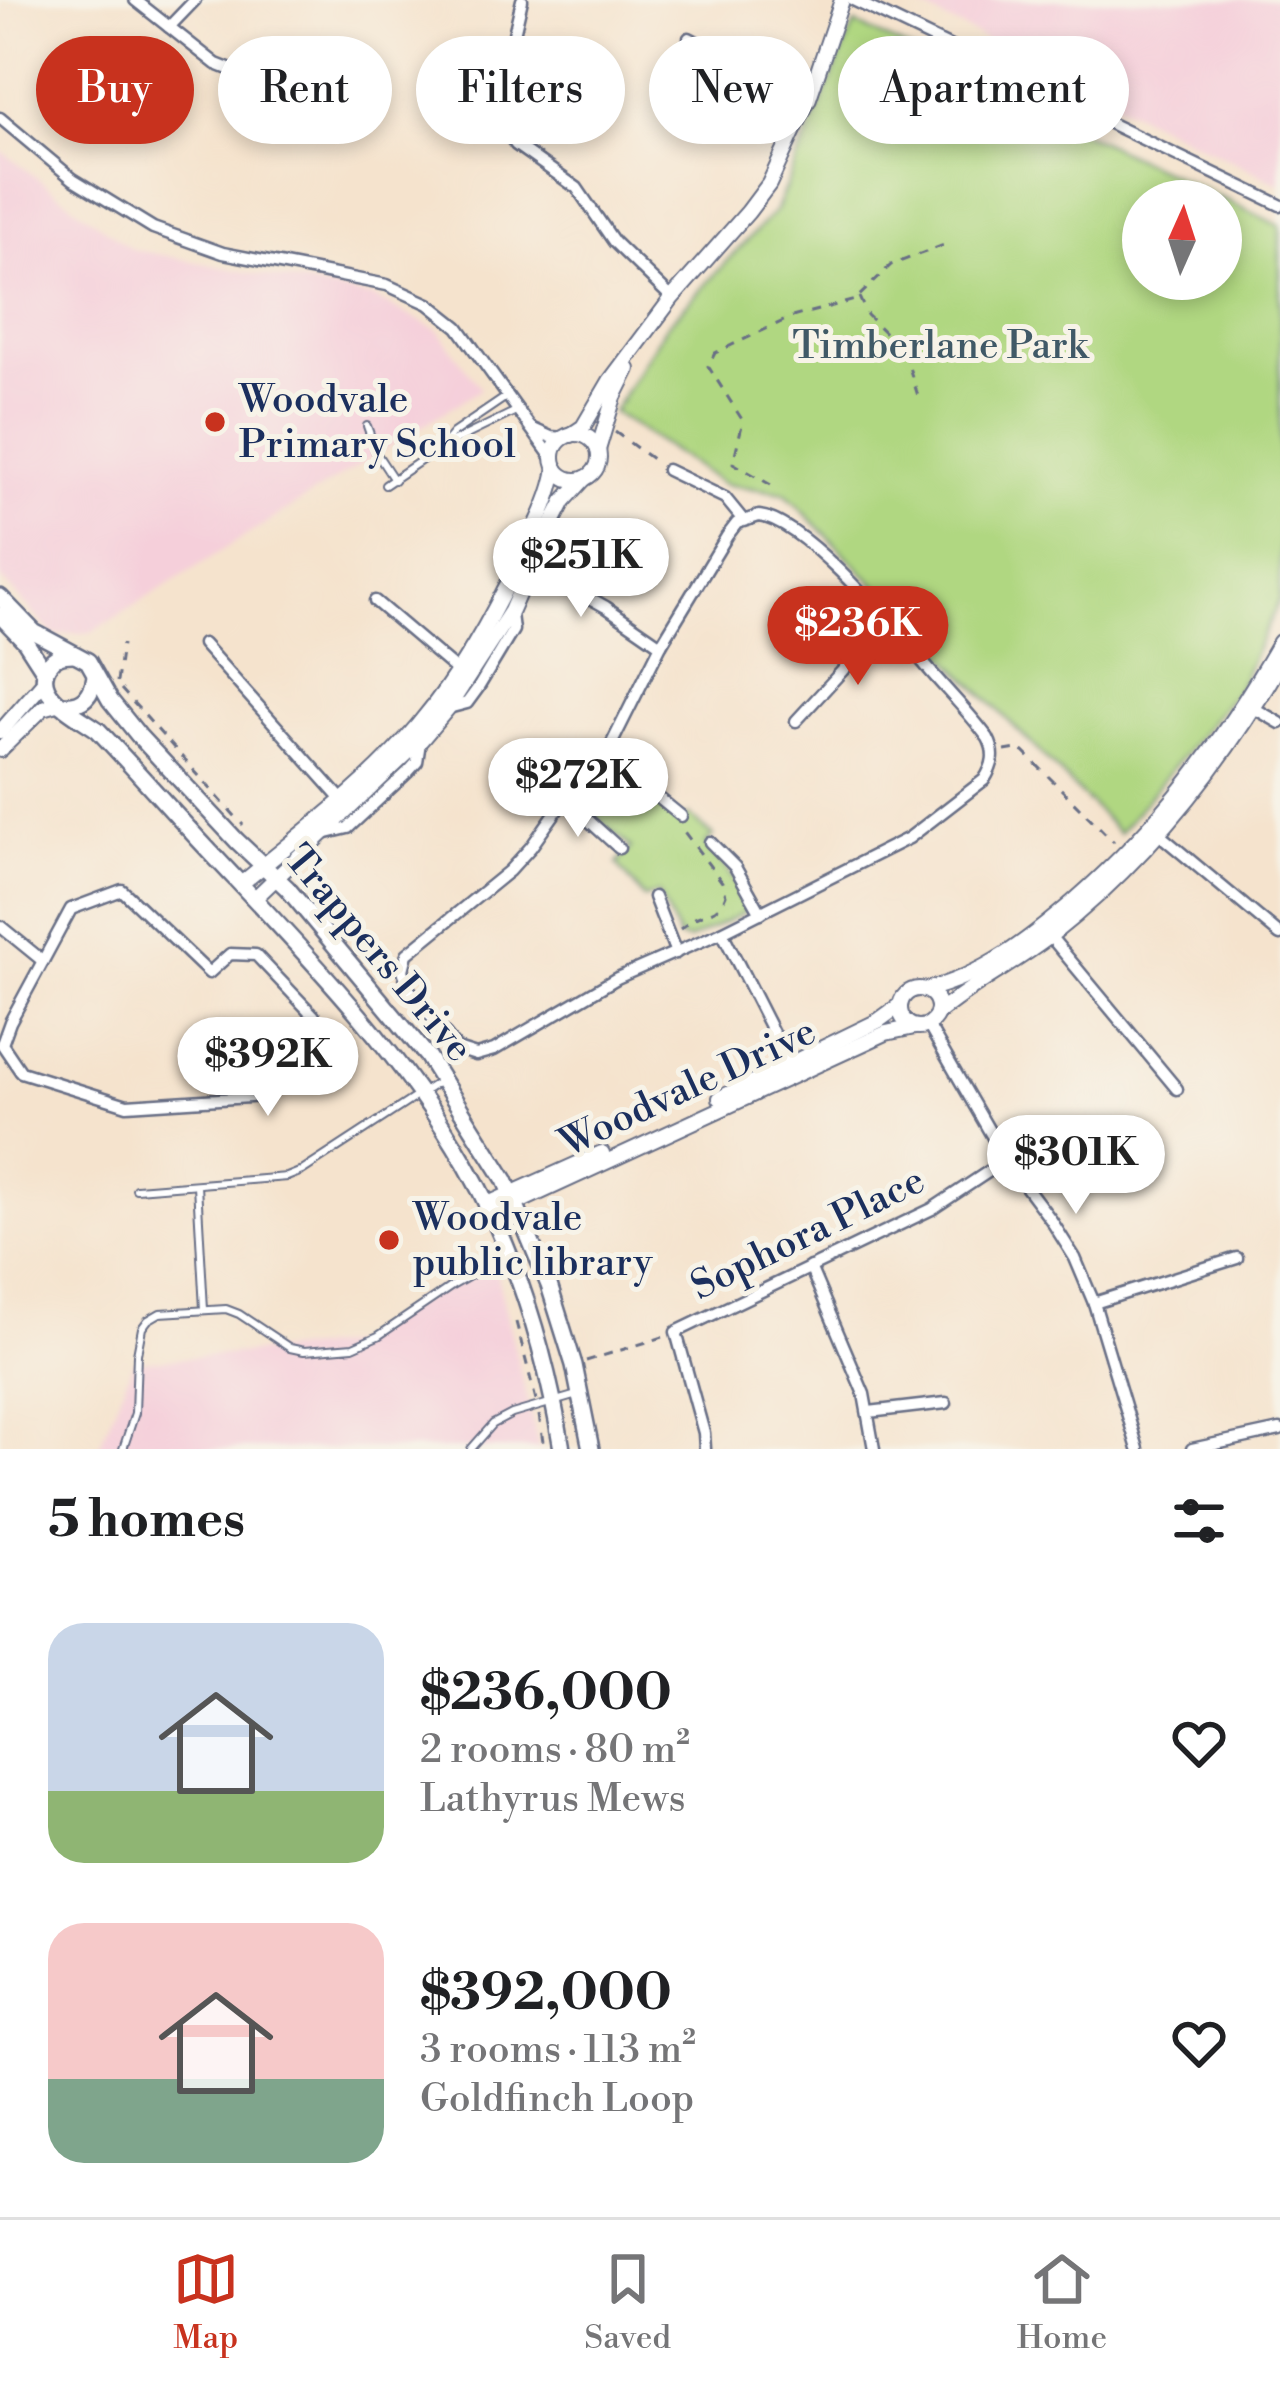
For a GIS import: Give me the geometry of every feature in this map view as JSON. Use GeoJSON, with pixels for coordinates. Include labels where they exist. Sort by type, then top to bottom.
{"type":"FeatureCollection","features":[{"type":"Feature","properties":{"kind":"main road"},"geometry":{"type":"LineString","coordinates":[[0,597],[34,632],[101,672],[93,691],[73,704],[62,703],[48,692],[25,641],[0,615]]}},
{"type":"Feature","properties":{"kind":"main road"},"geometry":{"type":"LineString","coordinates":[[45,677],[56,658],[73,653]]}},
{"type":"Feature","properties":{"kind":"main road","name":"Trappers Drive"},"geometry":{"type":"LineString","coordinates":[[101,672],[139,736],[286,888],[427,1056],[482,1141],[505,1180],[549,1285],[574,1366],[591,1449]]}},
{"type":"Feature","properties":{"kind":"main road","name":"Trappers Drive"},"geometry":{"type":"LineString","coordinates":[[62,703],[98,730],[333,983],[420,1095],[466,1165],[526,1299],[546,1404],[562,1449]]}},
{"type":"Feature","properties":{"kind":"street"},"geometry":{"type":"LineString","coordinates":[[135,0],[218,65]]}},
{"type":"Feature","properties":{"kind":"street"},"geometry":{"type":"LineString","coordinates":[[169,27],[195,0]]}},
{"type":"Feature","properties":{"kind":"street"},"geometry":{"type":"LineString","coordinates":[[522,0],[499,98],[499,122],[516,145],[577,188],[614,242],[672,298]]}},
{"type":"Feature","properties":{"kind":"street"},"geometry":{"type":"LineString","coordinates":[[814,83],[842,0]]}},
{"type":"Feature","properties":{"kind":"street"},"geometry":{"type":"LineString","coordinates":[[853,0],[1280,205]]}},
{"type":"Feature","properties":{"kind":"street"},"geometry":{"type":"LineString","coordinates":[[0,118],[73,179],[153,228],[223,253],[387,285],[430,304],[458,327],[555,464],[572,479],[585,478]]}},
{"type":"Feature","properties":{"kind":"street"},"geometry":{"type":"LineString","coordinates":[[254,898],[319,838],[373,772],[464,676],[511,611],[554,484],[556,447],[583,427],[610,381],[672,298],[769,184],[788,144]]}},
{"type":"Feature","properties":{"kind":"street"},"geometry":{"type":"LineString","coordinates":[[241,884],[346,804],[421,740],[448,708],[500,600],[564,501],[598,464],[614,397],[640,343]]}},
{"type":"Feature","properties":{"kind":"street"},"geometry":{"type":"LineString","coordinates":[[529,426],[551,436],[584,436],[598,450]]}},
{"type":"Feature","properties":{"kind":"street"},"geometry":{"type":"LineString","coordinates":[[667,470],[725,498],[743,520]]}},
{"type":"Feature","properties":{"kind":"street"},"geometry":{"type":"LineString","coordinates":[[767,517],[787,527],[838,570],[890,625],[982,730],[994,754],[984,780],[909,838],[722,932],[617,978],[494,1051],[476,1055],[457,1048],[409,988],[403,970],[407,954],[509,871],[606,755],[661,645],[727,536],[743,520],[767,517]]}},
{"type":"Feature","properties":{"kind":"street"},"geometry":{"type":"LineString","coordinates":[[525,563],[661,645]]}},
{"type":"Feature","properties":{"kind":"street"},"geometry":{"type":"LineString","coordinates":[[375,601],[464,676]]}},
{"type":"Feature","properties":{"kind":"street"},"geometry":{"type":"LineString","coordinates":[[448,708],[467,704],[478,688],[513,630],[511,611]]}},
{"type":"Feature","properties":{"kind":"street"},"geometry":{"type":"LineString","coordinates":[[796,721],[890,625]]}},
{"type":"Feature","properties":{"kind":"street","name":"Woodvale Drive"},"geometry":{"type":"LineString","coordinates":[[1250,706],[1280,642]]}},
{"type":"Feature","properties":{"kind":"street"},"geometry":{"type":"LineString","coordinates":[[203,644],[346,804]]}},
{"type":"Feature","properties":{"kind":"street","name":"Woodvale Drive"},"geometry":{"type":"LineString","coordinates":[[489,1210],[792,1069],[927,1022],[1046,932],[1154,830],[1280,664]]}},
{"type":"Feature","properties":{"kind":"street"},"geometry":{"type":"LineString","coordinates":[[0,732],[45,677]]}},
{"type":"Feature","properties":{"kind":"street"},"geometry":{"type":"LineString","coordinates":[[0,751],[44,708],[62,703]]}},
{"type":"Feature","properties":{"kind":"street"},"geometry":{"type":"LineString","coordinates":[[1250,706],[1280,723]]}},
{"type":"Feature","properties":{"kind":"street"},"geometry":{"type":"LineString","coordinates":[[319,838],[348,828],[374,805],[417,762],[421,740]]}},
{"type":"Feature","properties":{"kind":"street"},"geometry":{"type":"LineString","coordinates":[[606,755],[676,817]]}},
{"type":"Feature","properties":{"kind":"street"},"geometry":{"type":"LineString","coordinates":[[565,799],[619,848]]}},
{"type":"Feature","properties":{"kind":"street"},"geometry":{"type":"LineString","coordinates":[[1154,830],[1280,935]]}},
{"type":"Feature","properties":{"kind":"street"},"geometry":{"type":"LineString","coordinates":[[710,842],[735,867],[761,913]]}},
{"type":"Feature","properties":{"kind":"street"},"geometry":{"type":"LineString","coordinates":[[122,890],[208,973],[230,954],[256,956],[314,1016],[318,1044],[265,1096],[127,1105],[21,1072],[2,1044],[43,961],[71,909],[122,890]]}},
{"type":"Feature","properties":{"kind":"street"},"geometry":{"type":"LineString","coordinates":[[654,897],[676,953]]}},
{"type":"Feature","properties":{"kind":"street"},"geometry":{"type":"LineString","coordinates":[[0,926],[43,961]]}},
{"type":"Feature","properties":{"kind":"street"},"geometry":{"type":"LineString","coordinates":[[722,932],[792,1069]]}},
{"type":"Feature","properties":{"kind":"street"},"geometry":{"type":"LineString","coordinates":[[1046,932],[1177,1089]]}},
{"type":"Feature","properties":{"kind":"street","name":"Woodvale Drive"},"geometry":{"type":"LineString","coordinates":[[925,990],[952,983],[1046,932]]}},
{"type":"Feature","properties":{"kind":"street"},"geometry":{"type":"LineString","coordinates":[[927,1022],[938,1002],[925,990],[912,990],[900,1004],[902,1016],[927,1022],[1006,1160],[1075,1258],[1094,1304],[1138,1449]]}},
{"type":"Feature","properties":{"kind":"street","name":"Woodvale Drive"},"geometry":{"type":"LineString","coordinates":[[792,1069],[900,1004]]}},
{"type":"Feature","properties":{"kind":"street","name":"Sophora Place"},"geometry":{"type":"LineString","coordinates":[[705,1449],[676,1332],[932,1209],[1006,1160]]}},
{"type":"Feature","properties":{"kind":"street"},"geometry":{"type":"LineString","coordinates":[[1094,1304],[1237,1258]]}},
{"type":"Feature","properties":{"kind":"street"},"geometry":{"type":"LineString","coordinates":[[810,1268],[855,1370],[869,1412],[874,1449]]}},
{"type":"Feature","properties":{"kind":"street"},"geometry":{"type":"LineString","coordinates":[[869,1412],[946,1403]]}},
{"type":"Feature","properties":{"kind":"street"},"geometry":{"type":"LineString","coordinates":[[1192,1449],[1280,1430]]}},
{"type":"Feature","properties":{"kind":"lane"},"geometry":{"type":"LineString","coordinates":[[438,449],[506,397]]}},
{"type":"Feature","properties":{"kind":"lane"},"geometry":{"type":"LineString","coordinates":[[385,485],[438,449],[516,411]]}},
{"type":"Feature","properties":{"kind":"lane"},"geometry":{"type":"LineString","coordinates":[[367,425],[377,454],[394,479]]}},
{"type":"Feature","properties":{"kind":"lane"},"geometry":{"type":"LineString","coordinates":[[136,1189],[287,1177],[442,1079]]}},
{"type":"Feature","properties":{"kind":"lane"},"geometry":{"type":"LineString","coordinates":[[197,1185],[204,1309]]}},
{"type":"Feature","properties":{"kind":"lane"},"geometry":{"type":"LineString","coordinates":[[123,1449],[135,1413],[142,1328],[160,1313],[226,1309],[290,1348],[352,1347],[378,1336],[507,1255]]}},
{"type":"Feature","properties":{"kind":"lane"},"geometry":{"type":"LineString","coordinates":[[471,1449],[493,1424],[512,1414],[580,1394]]}},
{"type":"Feature","properties":{"kind":"path"},"geometry":{"type":"LineString","coordinates":[[854,300],[891,265],[944,244]]}},
{"type":"Feature","properties":{"kind":"path"},"geometry":{"type":"LineString","coordinates":[[771,485],[733,463],[742,421],[708,366],[716,353],[791,317],[859,297],[867,316],[904,351],[918,395]]}},
{"type":"Feature","properties":{"kind":"path"},"geometry":{"type":"LineString","coordinates":[[610,428],[667,470]]}},
{"type":"Feature","properties":{"kind":"path"},"geometry":{"type":"LineString","coordinates":[[117,684],[122,644]]}},
{"type":"Feature","properties":{"kind":"path"},"geometry":{"type":"LineString","coordinates":[[101,672],[249,831],[237,841]]}},
{"type":"Feature","properties":{"kind":"path"},"geometry":{"type":"LineString","coordinates":[[994,754],[1024,752],[1119,848]]}},
{"type":"Feature","properties":{"kind":"path"},"geometry":{"type":"LineString","coordinates":[[671,939],[695,918],[715,910],[726,895],[722,882],[676,817]]}},
{"type":"Feature","properties":{"kind":"path"},"geometry":{"type":"LineString","coordinates":[[514,1313],[546,1404],[544,1449]]}},
{"type":"Feature","properties":{"kind":"path"},"geometry":{"type":"LineString","coordinates":[[574,1366],[676,1332]]}},
{"type":"Feature","properties":{"kind":"shaded area"},"geometry":{"type":"Polygon","coordinates":[[[905,0],[1280,0],[1280,184],[1129,110],[1129,36],[978,36],[905,0]]]}},
{"type":"Feature","properties":{"kind":"shaded area","name":"Woodvale Primary School"},"geometry":{"type":"Polygon","coordinates":[[[0,150],[132,249],[374,298],[438,330],[481,389],[92,632],[53,635],[0,577],[0,150]]]}},
{"type":"Feature","properties":{"kind":"shaded area"},"geometry":{"type":"Polygon","coordinates":[[[492,1255],[539,1449],[98,1449],[133,1362],[351,1345],[492,1255]]]}},
{"type":"Feature","properties":{"kind":"green space","name":"Timberlane Park"},"geometry":{"type":"Polygon","coordinates":[[[855,24],[880,36],[850,36],[855,24]]]}},
{"type":"Feature","properties":{"kind":"green space","name":"Timberlane Park"},"geometry":{"type":"Polygon","coordinates":[[[838,64],[838,144],[1107,144],[1183,180],[1122,180],[1122,300],[1242,300],[1242,208],[1280,226],[1280,599],[1238,689],[1119,833],[785,493],[723,484],[613,412],[666,326],[776,210],[804,144],[814,144],[814,121],[838,64]]]}},
{"type":"Feature","properties":{"kind":"green space"},"geometry":{"type":"Polygon","coordinates":[[[603,768],[649,793],[680,823],[689,815],[713,836],[706,844],[743,895],[745,912],[689,940],[679,938],[658,893],[644,898],[617,864],[631,848],[577,799],[603,768]]]}},
{"type":"Feature","properties":{"kind":"place","name":"Woodvale Primary School"},"geometry":{"type":"Point","coordinates":[215,422]}},
{"type":"Feature","properties":{"kind":"place","name":"Woodvale public library"},"geometry":{"type":"Point","coordinates":[389,1240]}}]}
